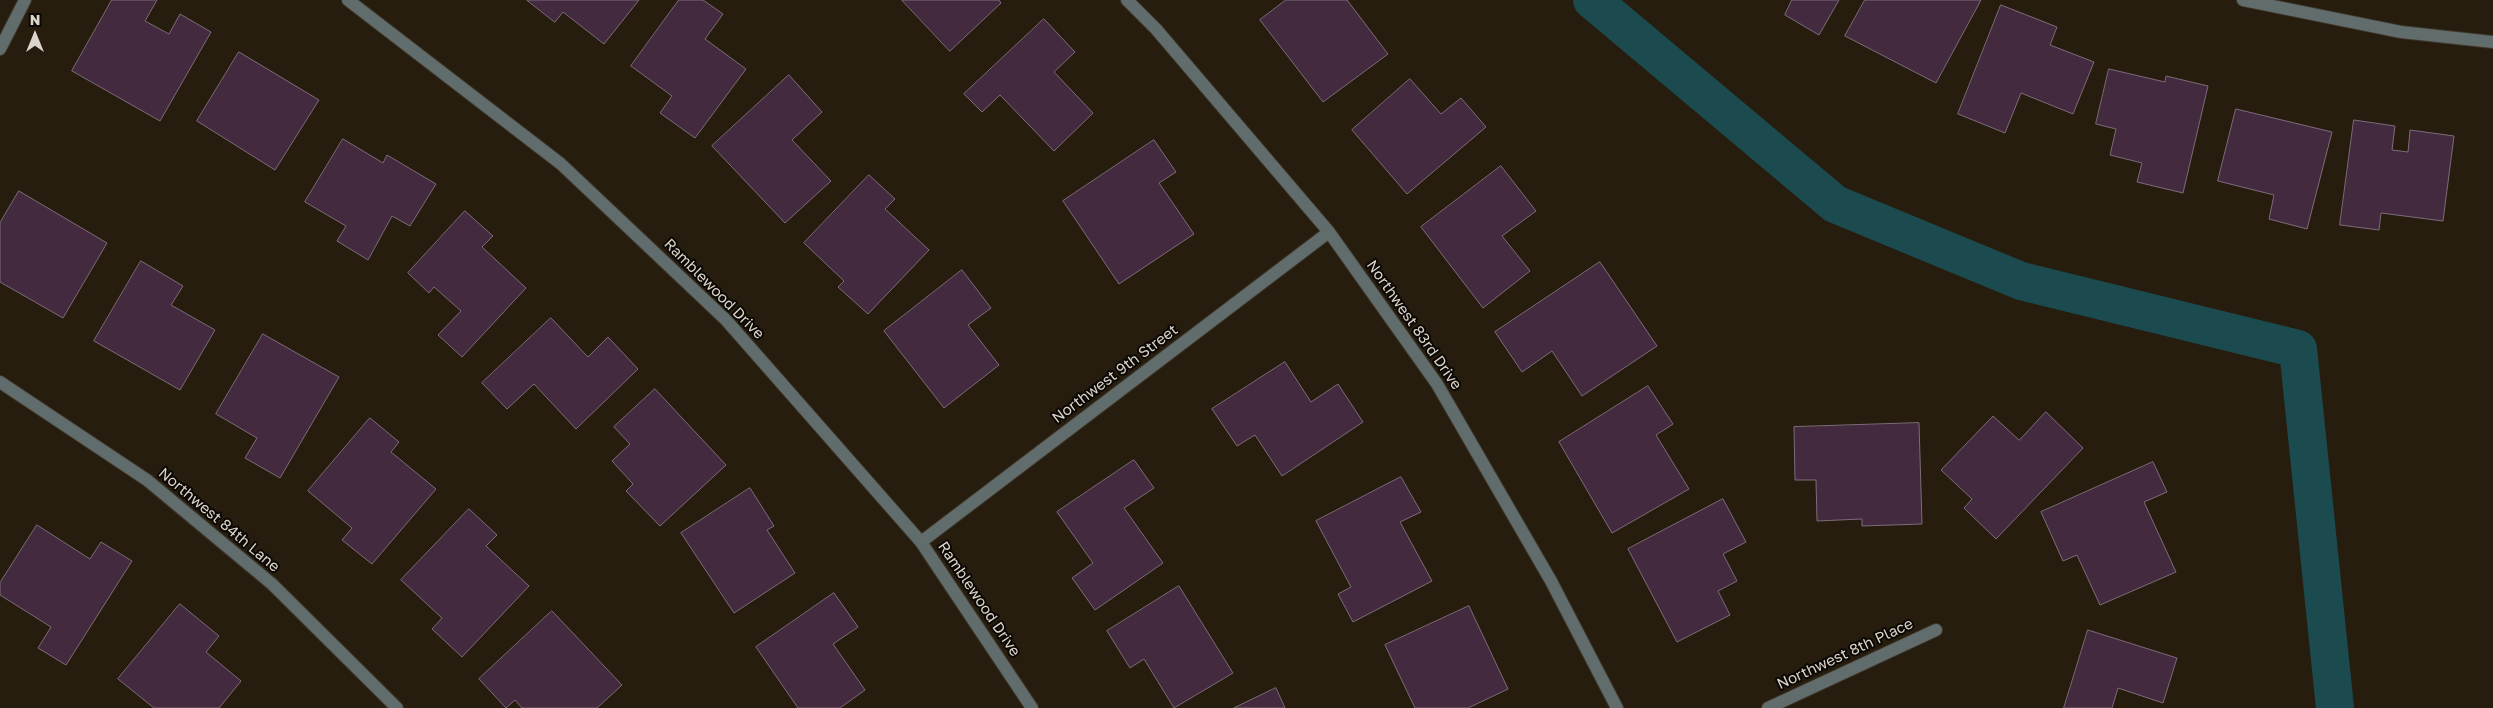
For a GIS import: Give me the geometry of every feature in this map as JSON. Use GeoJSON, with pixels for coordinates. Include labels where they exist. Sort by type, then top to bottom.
{"type":"FeatureCollection","features":[{"type":"Feature","properties":{"kind":"street"},"geometry":{"type":"LineString","coordinates":[[0,49],[25,0]]}},
{"type":"Feature","properties":{"kind":"street","name":"Ramblewood Drive"},"geometry":{"type":"LineString","coordinates":[[348,0],[561,164],[718,313],[921,542],[1032,708]]}},
{"type":"Feature","properties":{"kind":"street","name":"Northwest 83rd Drive"},"geometry":{"type":"LineString","coordinates":[[1127,0],[1156,29],[1329,232],[1437,384],[1550,582],[1617,708]]}},
{"type":"Feature","properties":{"kind":"street"},"geometry":{"type":"LineString","coordinates":[[2243,0],[2401,32],[2493,42]]}},
{"type":"Feature","properties":{"kind":"street","name":"Northwest 9th Street"},"geometry":{"type":"LineString","coordinates":[[921,542],[1329,232]]}},
{"type":"Feature","properties":{"kind":"street","name":"Northwest 84th Lane"},"geometry":{"type":"LineString","coordinates":[[0,382],[147,480],[272,584],[397,708]]}},
{"type":"Feature","properties":{"kind":"street","name":"Northwest 8th Place"},"geometry":{"type":"LineString","coordinates":[[1768,708],[1936,630]]}},
{"type":"Feature","properties":{"kind":"building"},"geometry":{"type":"Polygon","coordinates":[[[112,0],[157,0],[145,21],[169,34],[180,14],[211,32],[160,121],[72,71],[112,0]]]}},
{"type":"Feature","properties":{"kind":"building"},"geometry":{"type":"Polygon","coordinates":[[[527,0],[639,0],[604,44],[563,12],[555,22],[527,0]]]}},
{"type":"Feature","properties":{"kind":"building"},"geometry":{"type":"Polygon","coordinates":[[[679,0],[703,0],[723,14],[705,39],[746,69],[695,138],[660,113],[672,96],[631,66],[679,0]]]}},
{"type":"Feature","properties":{"kind":"building"},"geometry":{"type":"Polygon","coordinates":[[[902,0],[999,0],[1001,3],[950,51],[902,0]]]}},
{"type":"Feature","properties":{"kind":"building"},"geometry":{"type":"Polygon","coordinates":[[[1286,0],[1347,0],[1388,54],[1323,102],[1260,20],[1286,0]]]}},
{"type":"Feature","properties":{"kind":"building"},"geometry":{"type":"Polygon","coordinates":[[[1792,0],[1839,0],[1819,35],[1785,15],[1792,0]]]}},
{"type":"Feature","properties":{"kind":"building"},"geometry":{"type":"Polygon","coordinates":[[[1865,0],[1981,0],[1936,83],[1845,36],[1865,0]]]}},
{"type":"Feature","properties":{"kind":"building"},"geometry":{"type":"Polygon","coordinates":[[[2001,5],[2057,27],[2050,45],[2094,62],[2073,114],[2021,93],[2005,133],[1958,114],[2001,5]]]}},
{"type":"Feature","properties":{"kind":"building"},"geometry":{"type":"Polygon","coordinates":[[[1044,19],[1075,52],[1054,72],[1093,113],[1054,151],[1000,95],[982,112],[964,94],[1044,19]]]}},
{"type":"Feature","properties":{"kind":"building"},"geometry":{"type":"Polygon","coordinates":[[[239,52],[319,100],[275,170],[197,121],[239,52]]]}},
{"type":"Feature","properties":{"kind":"building"},"geometry":{"type":"Polygon","coordinates":[[[2109,69],[2165,82],[2166,76],[2208,86],[2183,193],[2137,182],[2142,163],[2110,155],[2116,129],[2096,124],[2109,69]]]}},
{"type":"Feature","properties":{"kind":"building"},"geometry":{"type":"Polygon","coordinates":[[[789,75],[822,112],[792,140],[831,181],[785,223],[712,146],[789,75]]]}},
{"type":"Feature","properties":{"kind":"building"},"geometry":{"type":"Polygon","coordinates":[[[1410,79],[1441,114],[1461,98],[1486,127],[1407,194],[1352,130],[1410,79]]]}},
{"type":"Feature","properties":{"kind":"building"},"geometry":{"type":"Polygon","coordinates":[[[2236,109],[2332,132],[2307,229],[2269,219],[2274,195],[2218,181],[2236,109]]]}},
{"type":"Feature","properties":{"kind":"building"},"geometry":{"type":"Polygon","coordinates":[[[2354,120],[2395,126],[2392,150],[2408,152],[2410,130],[2454,136],[2443,221],[2381,213],[2379,230],[2340,225],[2354,120]]]}},
{"type":"Feature","properties":{"kind":"building"},"geometry":{"type":"Polygon","coordinates":[[[343,139],[383,163],[387,155],[436,184],[410,226],[392,216],[368,260],[337,241],[346,226],[305,202],[343,139]]]}},
{"type":"Feature","properties":{"kind":"building"},"geometry":{"type":"Polygon","coordinates":[[[1154,140],[1176,172],[1159,183],[1194,234],[1119,284],[1063,201],[1154,140]]]}},
{"type":"Feature","properties":{"kind":"building"},"geometry":{"type":"Polygon","coordinates":[[[1501,166],[1536,211],[1502,236],[1530,271],[1483,308],[1421,227],[1501,166]]]}},
{"type":"Feature","properties":{"kind":"building"},"geometry":{"type":"Polygon","coordinates":[[[869,175],[895,199],[885,209],[929,250],[868,314],[838,287],[844,281],[804,243],[869,175]]]}},
{"type":"Feature","properties":{"kind":"building"},"geometry":{"type":"Polygon","coordinates":[[[19,191],[107,243],[63,318],[0,282],[0,223],[19,191]]]}},
{"type":"Feature","properties":{"kind":"building"},"geometry":{"type":"Polygon","coordinates":[[[465,211],[493,236],[482,247],[526,288],[462,357],[438,335],[461,311],[434,287],[429,293],[408,273],[465,211]]]}},
{"type":"Feature","properties":{"kind":"building"},"geometry":{"type":"Polygon","coordinates":[[[141,261],[183,286],[171,305],[215,330],[180,390],[94,341],[141,261]]]}},
{"type":"Feature","properties":{"kind":"building"},"geometry":{"type":"Polygon","coordinates":[[[1600,262],[1657,346],[1582,396],[1552,351],[1522,372],[1495,332],[1600,262]]]}},
{"type":"Feature","properties":{"kind":"building"},"geometry":{"type":"Polygon","coordinates":[[[962,270],[991,308],[968,325],[999,365],[944,408],[884,331],[962,270]]]}},
{"type":"Feature","properties":{"kind":"building"},"geometry":{"type":"Polygon","coordinates":[[[551,318],[588,357],[608,337],[638,369],[576,429],[534,384],[507,409],[482,383],[551,318]]]}},
{"type":"Feature","properties":{"kind":"building"},"geometry":{"type":"Polygon","coordinates":[[[263,334],[339,377],[280,478],[245,458],[257,438],[216,414],[263,334]]]}},
{"type":"Feature","properties":{"kind":"building"},"geometry":{"type":"Polygon","coordinates":[[[1285,362],[1311,402],[1338,384],[1363,422],[1282,476],[1255,435],[1237,446],[1212,409],[1285,362]]]}},
{"type":"Feature","properties":{"kind":"building"},"geometry":{"type":"Polygon","coordinates":[[[1648,386],[1673,424],[1656,435],[1689,489],[1612,533],[1559,442],[1648,386]]]}},
{"type":"Feature","properties":{"kind":"building"},"geometry":{"type":"Polygon","coordinates":[[[655,389],[726,465],[660,526],[626,491],[633,484],[612,461],[630,444],[614,427],[655,389]]]}},
{"type":"Feature","properties":{"kind":"building"},"geometry":{"type":"Polygon","coordinates":[[[2046,412],[2083,448],[1996,539],[1964,508],[1972,499],[1941,470],[1993,416],[2019,440],[2046,412]]]}},
{"type":"Feature","properties":{"kind":"building"},"geometry":{"type":"Polygon","coordinates":[[[370,418],[399,442],[391,452],[436,489],[372,564],[342,540],[352,528],[308,491],[370,418]]]}},
{"type":"Feature","properties":{"kind":"building"},"geometry":{"type":"Polygon","coordinates":[[[1919,423],[1922,524],[1862,526],[1862,519],[1817,521],[1816,480],[1795,480],[1794,427],[1919,423]]]}},
{"type":"Feature","properties":{"kind":"building"},"geometry":{"type":"Polygon","coordinates":[[[1134,460],[1154,488],[1124,508],[1163,563],[1095,610],[1072,578],[1093,563],[1057,512],[1134,460]]]}},
{"type":"Feature","properties":{"kind":"building"},"geometry":{"type":"Polygon","coordinates":[[[2153,462],[2167,492],[2144,502],[2176,572],[2100,605],[2077,555],[2063,561],[2041,512],[2153,462]]]}},
{"type":"Feature","properties":{"kind":"building"},"geometry":{"type":"Polygon","coordinates":[[[1401,477],[1421,512],[1400,522],[1432,581],[1353,622],[1338,594],[1351,587],[1316,521],[1401,477]]]}},
{"type":"Feature","properties":{"kind":"building"},"geometry":{"type":"Polygon","coordinates":[[[750,488],[774,526],[767,530],[795,573],[734,613],[681,533],[750,488]]]}},
{"type":"Feature","properties":{"kind":"building"},"geometry":{"type":"Polygon","coordinates":[[[1723,499],[1746,542],[1723,554],[1737,581],[1718,591],[1730,615],[1677,642],[1628,549],[1723,499]]]}},
{"type":"Feature","properties":{"kind":"building"},"geometry":{"type":"Polygon","coordinates":[[[469,509],[497,535],[486,546],[529,586],[462,657],[432,629],[442,618],[401,580],[469,509]]]}},
{"type":"Feature","properties":{"kind":"building"},"geometry":{"type":"Polygon","coordinates":[[[37,525],[90,559],[101,542],[132,561],[66,665],[38,648],[51,627],[0,595],[0,583],[37,525]]]}},
{"type":"Feature","properties":{"kind":"building"},"geometry":{"type":"Polygon","coordinates":[[[1179,586],[1233,673],[1174,708],[1144,659],[1130,668],[1107,631],[1179,586]]]}},
{"type":"Feature","properties":{"kind":"building"},"geometry":{"type":"Polygon","coordinates":[[[834,593],[858,627],[833,644],[865,690],[840,708],[798,708],[756,647],[834,593]]]}},
{"type":"Feature","properties":{"kind":"building"},"geometry":{"type":"Polygon","coordinates":[[[180,604],[219,636],[206,652],[241,681],[219,708],[154,708],[118,679],[180,604]]]}},
{"type":"Feature","properties":{"kind":"building"},"geometry":{"type":"Polygon","coordinates":[[[1469,606],[1508,689],[1468,708],[1415,708],[1385,645],[1469,606]]]}},
{"type":"Feature","properties":{"kind":"building"},"geometry":{"type":"Polygon","coordinates":[[[552,611],[622,685],[597,708],[522,708],[515,700],[506,708],[479,679],[552,611]]]}},
{"type":"Feature","properties":{"kind":"building"},"geometry":{"type":"Polygon","coordinates":[[[2088,630],[2177,658],[2163,703],[2118,688],[2112,708],[2064,708],[2088,630]]]}},
{"type":"Feature","properties":{"kind":"building"},"geometry":{"type":"Polygon","coordinates":[[[1276,688],[1285,708],[1234,708],[1276,688]]]}},
{"type":"Feature","properties":{"kind":"waterway"},"geometry":{"type":"LineString","coordinates":[[1592,0],[1835,204],[2021,281],[2298,349],[2335,708]]}}]}
